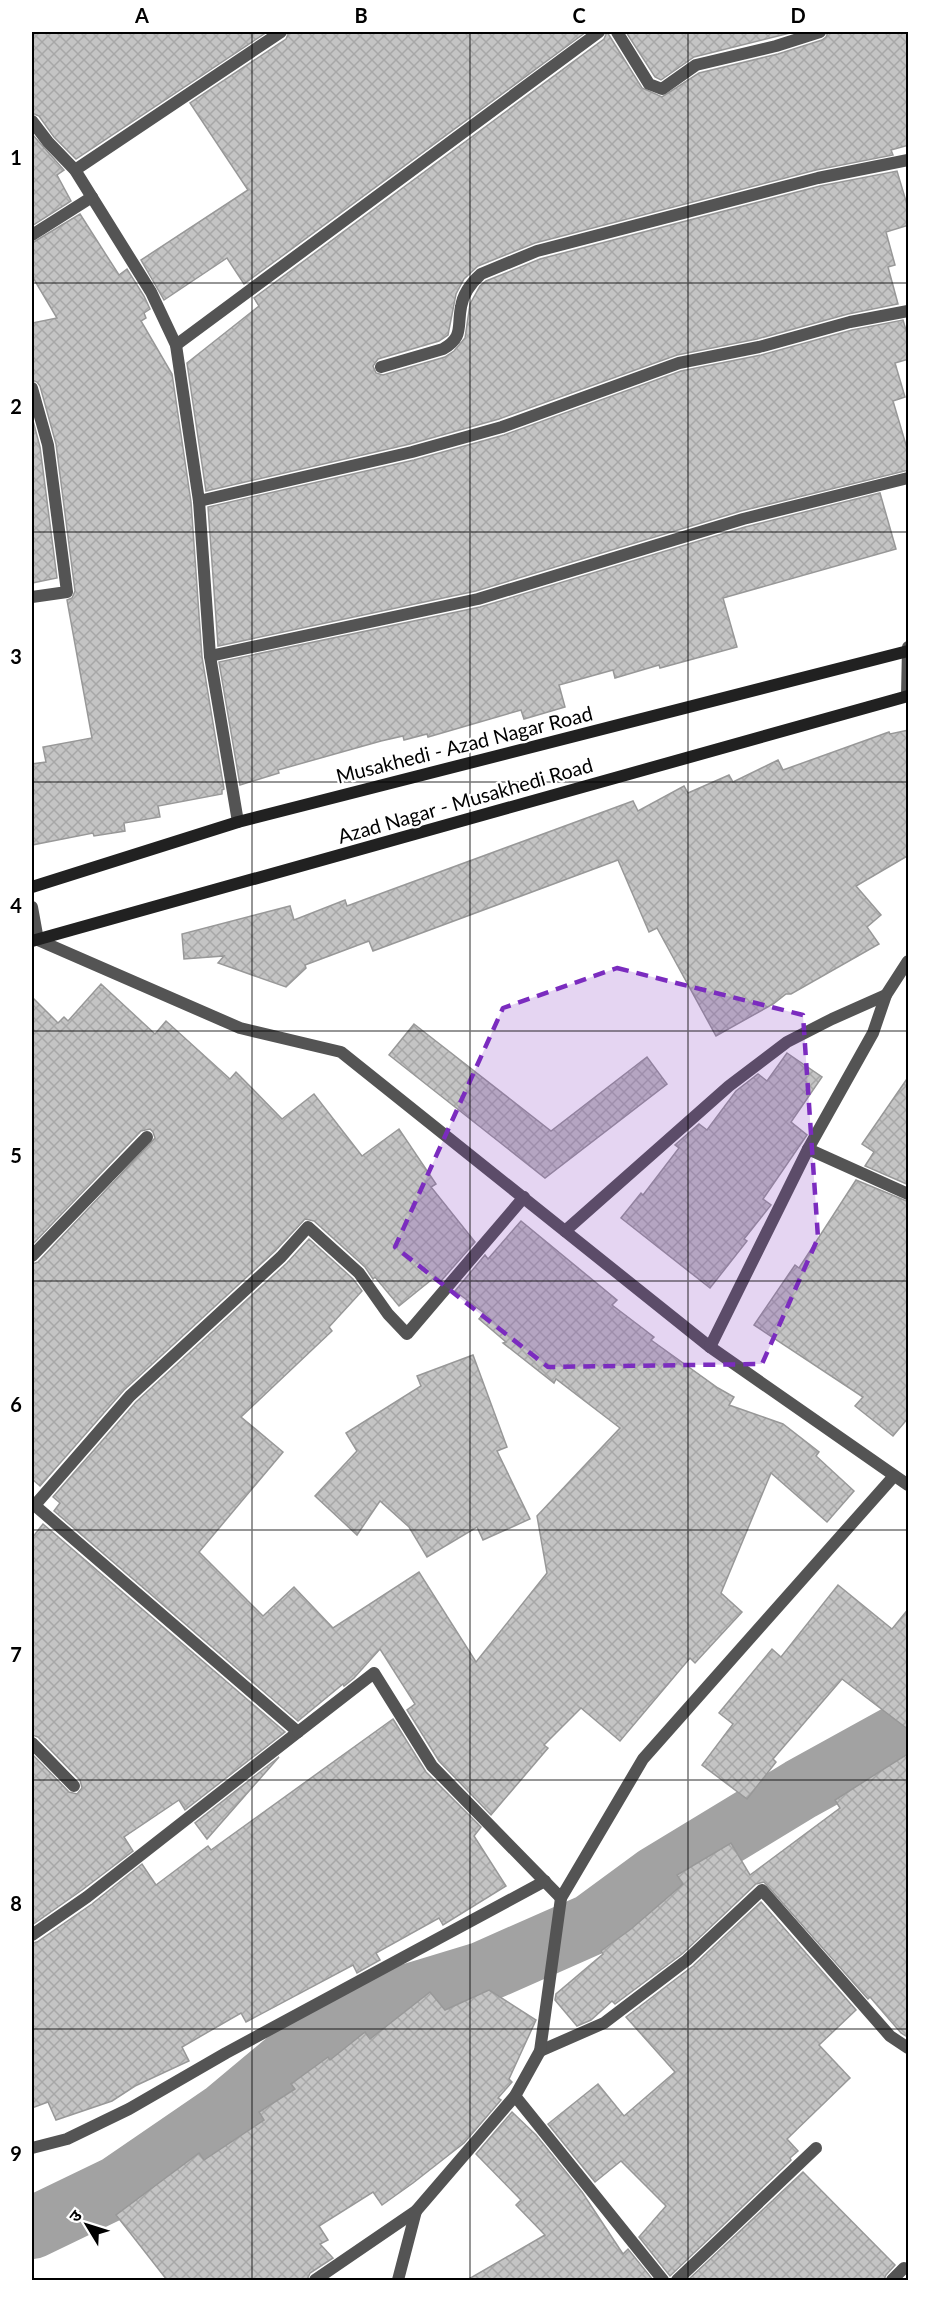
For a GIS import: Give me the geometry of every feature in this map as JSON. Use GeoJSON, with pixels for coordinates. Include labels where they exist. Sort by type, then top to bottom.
{"type":"FeatureCollection","features":[{"type":"Feature","properties":{"kind":"main road","name":"Musakhedi - Azad Nagar Road"},"geometry":{"type":"LineString","coordinates":[[32,887],[238,822],[908,650]]}},
{"type":"Feature","properties":{"kind":"main road","name":"Azad Nagar - Musakhedi Road"},"geometry":{"type":"LineString","coordinates":[[35,940],[908,696]]}},
{"type":"Feature","properties":{"kind":"street"},"geometry":{"type":"LineString","coordinates":[[75,170],[281,32]]}},
{"type":"Feature","properties":{"kind":"street"},"geometry":{"type":"LineString","coordinates":[[176,345],[599,32]]}},
{"type":"Feature","properties":{"kind":"street"},"geometry":{"type":"LineString","coordinates":[[617,32],[649,84],[662,89],[696,65],[776,46],[820,32]]}},
{"type":"Feature","properties":{"kind":"street"},"geometry":{"type":"LineString","coordinates":[[32,121],[48,142],[75,170],[150,292],[176,345],[199,501],[210,656],[238,822]]}},
{"type":"Feature","properties":{"kind":"street"},"geometry":{"type":"LineString","coordinates":[[381,367],[443,349],[451,344],[459,333],[463,299],[473,281],[481,274],[537,251],[818,178],[909,160]]}},
{"type":"Feature","properties":{"kind":"street"},"geometry":{"type":"LineString","coordinates":[[32,235],[92,197]]}},
{"type":"Feature","properties":{"kind":"street"},"geometry":{"type":"LineString","coordinates":[[199,501],[412,452],[502,427],[679,363],[759,347],[850,322],[909,311]]}},
{"type":"Feature","properties":{"kind":"street"},"geometry":{"type":"LineString","coordinates":[[32,388],[48,445],[67,592],[32,597]]}},
{"type":"Feature","properties":{"kind":"street"},"geometry":{"type":"LineString","coordinates":[[210,656],[478,599],[743,519],[909,478]]}},
{"type":"Feature","properties":{"kind":"street"},"geometry":{"type":"LineString","coordinates":[[908,650],[908,696]]}},
{"type":"Feature","properties":{"kind":"street"},"geometry":{"type":"LineString","coordinates":[[32,907],[35,940],[240,1028],[341,1052],[710,1347],[909,1485]]}},
{"type":"Feature","properties":{"kind":"street"},"geometry":{"type":"LineString","coordinates":[[710,1347],[808,1149],[873,1033],[886,995],[909,961]]}},
{"type":"Feature","properties":{"kind":"street"},"geometry":{"type":"LineString","coordinates":[[565,1231],[729,1086],[787,1042],[886,995]]}},
{"type":"Feature","properties":{"kind":"street"},"geometry":{"type":"LineString","coordinates":[[32,1256],[147,1137]]}},
{"type":"Feature","properties":{"kind":"street"},"geometry":{"type":"LineString","coordinates":[[808,1149],[909,1194]]}},
{"type":"Feature","properties":{"kind":"street"},"geometry":{"type":"LineString","coordinates":[[298,1732],[33,1504],[130,1396],[281,1257],[308,1227],[359,1273],[388,1314],[407,1334],[524,1197]]}},
{"type":"Feature","properties":{"kind":"street"},"geometry":{"type":"LineString","coordinates":[[315,2280],[416,2211],[515,2096],[540,2051],[561,1898],[643,1759],[894,1476]]}},
{"type":"Feature","properties":{"kind":"street"},"geometry":{"type":"LineString","coordinates":[[32,1935],[87,1897],[374,1673],[432,1766],[561,1898]]}},
{"type":"Feature","properties":{"kind":"street"},"geometry":{"type":"LineString","coordinates":[[32,1743],[74,1786]]}},
{"type":"Feature","properties":{"kind":"street"},"geometry":{"type":"LineString","coordinates":[[32,2148],[67,2139],[129,2109],[226,2053],[544,1881]]}},
{"type":"Feature","properties":{"kind":"street"},"geometry":{"type":"LineString","coordinates":[[540,2051],[604,2023],[687,1960],[762,1890],[890,2036],[909,2048]]}},
{"type":"Feature","properties":{"kind":"street"},"geometry":{"type":"LineString","coordinates":[[515,2096],[663,2280]]}},
{"type":"Feature","properties":{"kind":"street"},"geometry":{"type":"LineString","coordinates":[[677,2280],[816,2148]]}},
{"type":"Feature","properties":{"kind":"street"},"geometry":{"type":"LineString","coordinates":[[398,2280],[416,2211]]}},
{"type":"Feature","properties":{"kind":"street"},"geometry":{"type":"LineString","coordinates":[[892,2280],[904,2268]]}},
{"type":"Feature","properties":{"kind":"highlighted area"},"geometry":{"type":"Polygon","coordinates":[[[617,968],[803,1015],[818,1238],[762,1364],[548,1367],[395,1247],[503,1008],[617,968]]]}},
{"type":"Feature","properties":{"kind":"building"},"geometry":{"type":"Polygon","coordinates":[[[32,32],[267,32],[76,159],[54,137],[39,116],[32,113],[32,32]]]}},
{"type":"Feature","properties":{"kind":"building"},"geometry":{"type":"Polygon","coordinates":[[[289,32],[586,32],[244,284],[227,258],[164,300],[141,260],[248,190],[190,103],[286,39],[289,32]]]}},
{"type":"Feature","properties":{"kind":"building"},"geometry":{"type":"Polygon","coordinates":[[[607,32],[642,88],[662,97],[699,73],[778,54],[822,40],[828,32],[909,32],[909,145],[891,150],[893,155],[816,170],[535,243],[478,266],[464,279],[456,294],[448,335],[439,341],[378,359],[373,366],[376,373],[383,375],[445,357],[454,351],[465,338],[470,304],[480,286],[486,281],[540,259],[820,186],[897,171],[909,211],[909,225],[886,232],[895,265],[888,267],[898,304],[848,314],[757,339],[677,355],[499,419],[410,444],[206,491],[187,363],[259,306],[254,298],[604,39],[607,32]]]}},
{"type":"Feature","properties":{"kind":"building"},"geometry":{"type":"Polygon","coordinates":[[[626,32],[794,32],[694,57],[661,80],[655,77],[626,32]]]}},
{"type":"Feature","properties":{"kind":"building"},"geometry":{"type":"Polygon","coordinates":[[[32,134],[64,170],[57,175],[71,201],[32,226],[32,134]]]}},
{"type":"Feature","properties":{"kind":"building"},"geometry":{"type":"Polygon","coordinates":[[[80,214],[119,275],[127,269],[144,296],[150,309],[144,313],[146,318],[141,321],[172,374],[191,502],[202,657],[224,789],[222,794],[158,806],[160,817],[124,823],[125,831],[94,836],[93,833],[32,845],[32,764],[46,762],[43,747],[92,738],[67,600],[72,598],[75,591],[56,444],[40,386],[32,380],[32,323],[57,318],[32,276],[32,243],[80,214]]]}},
{"type":"Feature","properties":{"kind":"building"},"geometry":{"type":"Polygon","coordinates":[[[903,320],[909,340],[909,359],[895,363],[905,397],[893,401],[909,455],[909,470],[741,511],[476,591],[218,646],[208,507],[414,460],[504,435],[681,371],[761,355],[852,330],[903,320]]]}},
{"type":"Feature","properties":{"kind":"building"},"geometry":{"type":"Polygon","coordinates":[[[32,417],[40,447],[57,578],[32,583],[32,417]]]}},
{"type":"Feature","properties":{"kind":"building"},"geometry":{"type":"Polygon","coordinates":[[[880,493],[896,549],[723,598],[737,647],[615,678],[613,670],[559,685],[565,707],[524,719],[521,710],[428,737],[427,734],[404,740],[403,736],[381,741],[278,770],[279,773],[240,785],[219,662],[480,607],[745,527],[880,493]]]}},
{"type":"Feature","properties":{"kind":"building"},"geometry":{"type":"Polygon","coordinates":[[[909,730],[909,855],[856,886],[881,915],[867,927],[879,944],[791,994],[786,994],[773,1004],[716,1036],[657,928],[649,932],[618,860],[373,951],[369,941],[305,965],[306,968],[286,987],[218,963],[224,956],[184,959],[182,934],[290,906],[294,920],[345,900],[347,906],[633,801],[638,811],[684,786],[688,793],[729,775],[733,782],[778,760],[783,770],[889,732],[890,734],[909,730]]]}},
{"type":"Feature","properties":{"kind":"building"},"geometry":{"type":"Polygon","coordinates":[[[101,984],[155,1034],[166,1021],[230,1079],[236,1072],[282,1119],[314,1094],[362,1156],[399,1129],[436,1184],[431,1187],[475,1242],[441,1281],[435,1277],[399,1306],[375,1277],[373,1279],[365,1267],[314,1221],[305,1219],[275,1251],[124,1390],[40,1486],[32,1479],[32,1264],[38,1262],[155,1138],[150,1129],[141,1131],[32,1245],[32,997],[58,1023],[64,1017],[68,1021],[101,984]]]}},
{"type":"Feature","properties":{"kind":"building"},"geometry":{"type":"Polygon","coordinates":[[[414,1024],[551,1131],[647,1057],[667,1084],[545,1178],[389,1055],[414,1024]]]}},
{"type":"Feature","properties":{"kind":"building"},"geometry":{"type":"Polygon","coordinates":[[[787,1053],[822,1077],[791,1122],[807,1135],[763,1199],[771,1205],[744,1239],[747,1241],[710,1288],[621,1218],[641,1193],[643,1195],[679,1148],[675,1145],[699,1124],[707,1130],[736,1091],[758,1074],[767,1081],[787,1053]]]}},
{"type":"Feature","properties":{"kind":"building"},"geometry":{"type":"Polygon","coordinates":[[[909,1076],[909,1185],[865,1166],[874,1152],[862,1144],[909,1076]]]}},
{"type":"Feature","properties":{"kind":"building"},"geometry":{"type":"Polygon","coordinates":[[[856,1180],[909,1202],[909,1417],[893,1436],[855,1406],[863,1397],[754,1325],[795,1265],[799,1268],[856,1180]]]}},
{"type":"Feature","properties":{"kind":"building"},"geometry":{"type":"Polygon","coordinates":[[[521,1221],[617,1300],[612,1305],[654,1337],[651,1340],[734,1397],[729,1405],[783,1424],[819,1452],[816,1456],[854,1491],[827,1522],[771,1473],[721,1593],[742,1612],[695,1663],[690,1658],[620,1741],[581,1708],[544,1745],[548,1748],[491,1815],[439,1761],[407,1710],[415,1704],[380,1649],[354,1678],[344,1686],[343,1684],[298,1721],[54,1511],[60,1503],[53,1497],[136,1402],[287,1263],[309,1239],[353,1279],[362,1291],[329,1327],[332,1331],[241,1417],[283,1452],[199,1552],[263,1616],[294,1587],[333,1628],[419,1572],[476,1662],[547,1573],[537,1516],[620,1428],[556,1379],[554,1383],[503,1343],[506,1342],[479,1319],[484,1313],[455,1291],[485,1255],[488,1259],[521,1221]]]}},
{"type":"Feature","properties":{"kind":"building"},"geometry":{"type":"Polygon","coordinates":[[[473,1355],[507,1447],[497,1451],[530,1519],[483,1540],[477,1527],[427,1557],[409,1527],[380,1501],[357,1535],[315,1496],[357,1451],[346,1433],[421,1386],[417,1376],[473,1355]]]}},
{"type":"Feature","properties":{"kind":"building"},"geometry":{"type":"Polygon","coordinates":[[[43,1524],[285,1732],[185,1810],[179,1800],[124,1837],[133,1851],[32,1925],[32,1754],[69,1792],[77,1794],[82,1788],[80,1780],[38,1737],[32,1735],[32,1538],[43,1524]]]}},
{"type":"Feature","properties":{"kind":"building"},"geometry":{"type":"Polygon","coordinates":[[[838,1585],[892,1629],[909,1608],[909,1730],[842,1679],[773,1759],[776,1762],[747,1799],[702,1765],[733,1724],[719,1713],[772,1649],[781,1657],[838,1585]]]}},
{"type":"Feature","properties":{"kind":"building"},"geometry":{"type":"Polygon","coordinates":[[[393,1719],[426,1772],[481,1827],[474,1836],[506,1886],[443,1925],[439,1918],[376,1953],[380,1960],[357,1973],[353,1965],[246,2022],[241,2013],[182,2047],[189,2061],[135,2086],[112,2101],[56,2120],[48,2102],[32,2108],[32,1943],[37,1942],[92,1904],[142,1864],[156,1885],[208,1846],[211,1850],[393,1719]]]}},
{"type":"Feature","properties":{"kind":"building"},"geometry":{"type":"Polygon","coordinates":[[[909,1753],[909,2038],[901,2033],[870,1997],[868,1999],[764,1882],[756,1884],[682,1954],[615,2004],[612,2001],[591,2020],[577,2026],[555,2000],[556,1994],[603,1954],[601,1951],[631,1929],[683,1884],[677,1875],[731,1843],[750,1875],[840,1808],[835,1800],[909,1753]]]}},
{"type":"Feature","properties":{"kind":"building"},"geometry":{"type":"Polygon","coordinates":[[[279,1757],[207,1839],[195,1823],[279,1757]]]}},
{"type":"Feature","properties":{"kind":"building"},"geometry":{"type":"Polygon","coordinates":[[[761,1902],[856,2010],[819,2045],[850,2078],[787,2139],[798,2151],[790,2158],[791,2160],[670,2276],[639,2237],[666,2206],[621,2161],[595,2182],[548,2124],[598,2084],[624,2116],[675,2072],[626,2017],[693,1966],[761,1902]]]}},
{"type":"Feature","properties":{"kind":"building"},"geometry":{"type":"Polygon","coordinates":[[[489,1990],[536,2020],[509,2079],[512,2082],[498,2098],[501,2100],[464,2143],[382,2205],[373,2192],[319,2226],[328,2240],[320,2244],[333,2258],[310,2273],[307,2280],[167,2280],[116,2215],[199,2153],[204,2160],[264,2120],[259,2112],[295,2089],[291,2084],[328,2057],[330,2060],[365,2032],[370,2039],[430,1992],[445,2010],[489,1990]]]}},
{"type":"Feature","properties":{"kind":"building"},"geometry":{"type":"Polygon","coordinates":[[[512,2112],[536,2135],[582,2192],[623,2254],[628,2249],[653,2280],[467,2280],[545,2235],[516,2205],[521,2200],[476,2154],[512,2112]]]}},
{"type":"Feature","properties":{"kind":"building"},"geometry":{"type":"Polygon","coordinates":[[[803,2172],[895,2265],[884,2280],[688,2280],[803,2172]]]}},
{"type":"Feature","properties":{"kind":"waterway"},"geometry":{"type":"LineString","coordinates":[[32,2228],[117,2187],[225,2113],[297,2053],[379,2004],[481,1973],[592,1924],[656,1877],[801,1789],[908,1730]]}}]}
